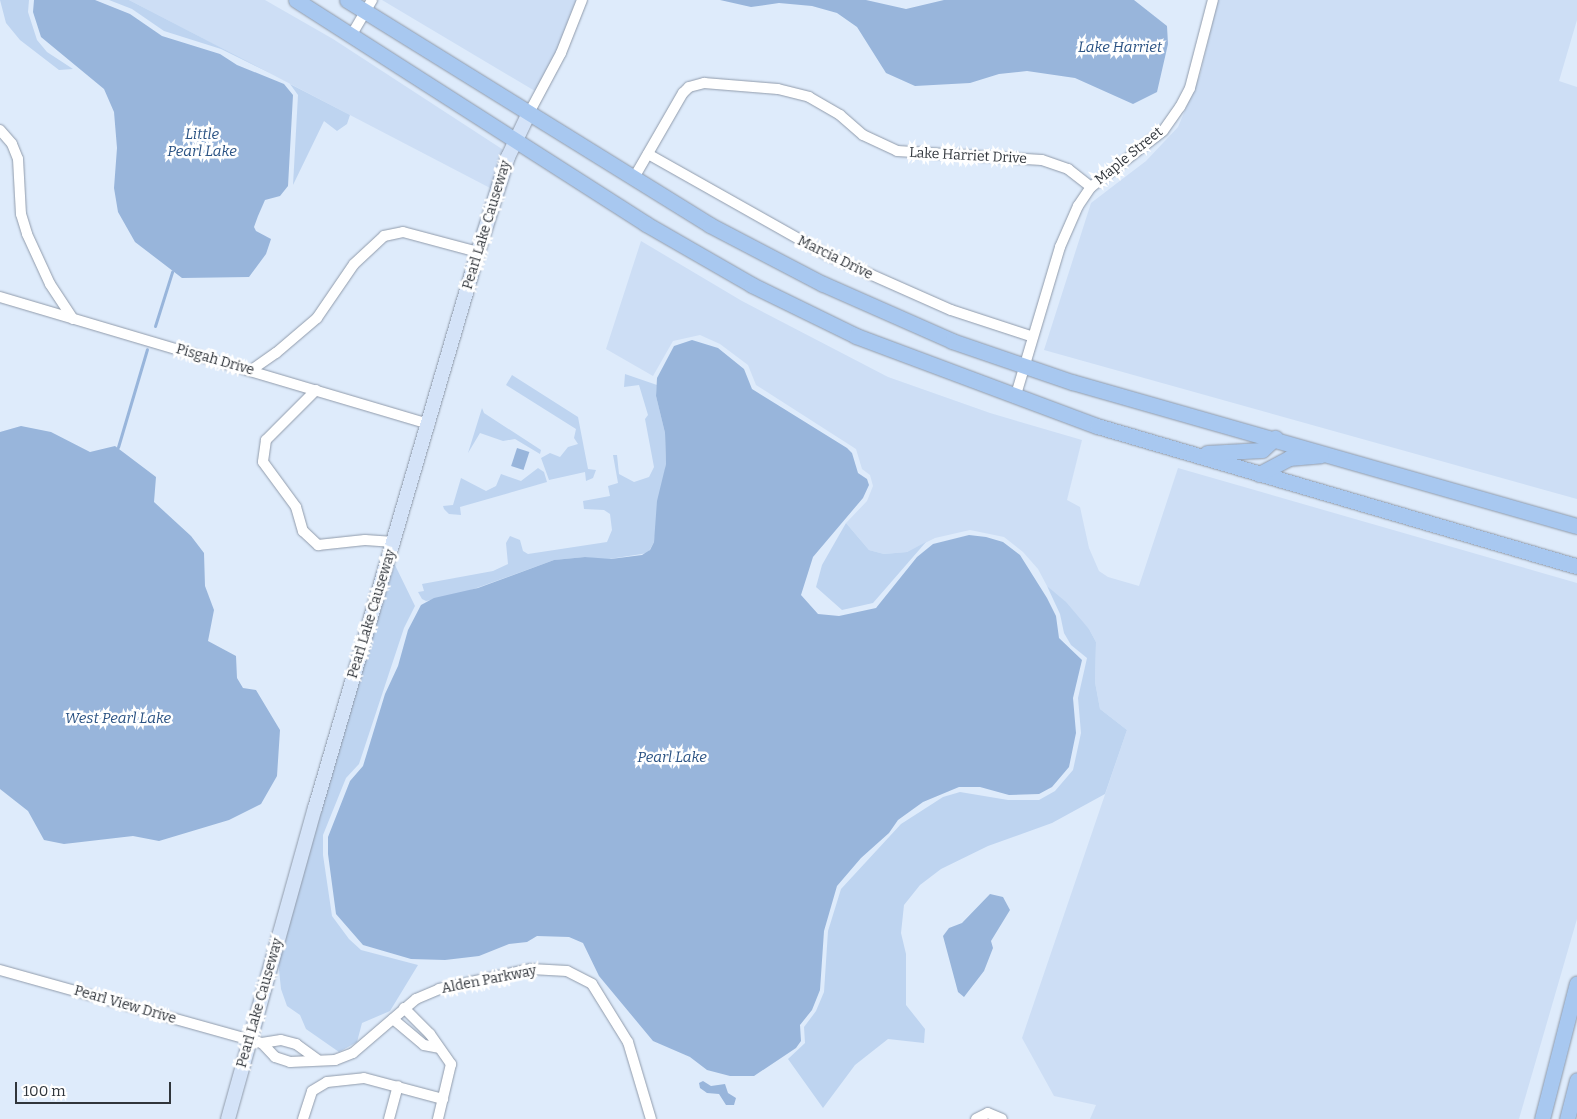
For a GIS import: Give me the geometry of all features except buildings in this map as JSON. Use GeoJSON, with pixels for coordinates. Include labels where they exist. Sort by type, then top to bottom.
{"type":"FeatureCollection","features":[{"type":"Feature","properties":{"kind":"main road"},"geometry":{"type":"LineString","coordinates":[[296,0],[514,142],[752,285],[856,336],[1015,398],[1259,474],[1577,566]]}},
{"type":"Feature","properties":{"kind":"main road"},"geometry":{"type":"LineString","coordinates":[[347,0],[369,6],[529,113],[635,176],[710,225],[823,284],[952,341],[1025,366],[1577,526]]}},
{"type":"Feature","properties":{"kind":"main road"},"geometry":{"type":"LineString","coordinates":[[1188,452],[1243,453],[1262,450],[1275,438]]}},
{"type":"Feature","properties":{"kind":"main road"},"geometry":{"type":"LineString","coordinates":[[1259,474],[1289,458],[1330,454]]}},
{"type":"Feature","properties":{"kind":"main road"},"geometry":{"type":"LineString","coordinates":[[1542,1119],[1577,983]]}},
{"type":"Feature","properties":{"kind":"main road"},"geometry":{"type":"LineString","coordinates":[[1567,1119],[1577,1080]]}},
{"type":"Feature","properties":{"kind":"street"},"geometry":{"type":"LineString","coordinates":[[529,113],[561,53],[582,0]]}},
{"type":"Feature","properties":{"kind":"street","name":"Maple Street"},"geometry":{"type":"LineString","coordinates":[[1015,398],[1066,229],[1091,187],[1163,131],[1180,107],[1192,82],[1213,0]]}},
{"type":"Feature","properties":{"kind":"street"},"geometry":{"type":"LineString","coordinates":[[351,36],[369,6]]}},
{"type":"Feature","properties":{"kind":"street","name":"Lake Harriet Drive"},"geometry":{"type":"LineString","coordinates":[[635,176],[683,94],[689,87],[704,83],[778,89],[809,97],[840,115],[863,135],[897,152],[1042,160],[1068,169],[1091,187]]}},
{"type":"Feature","properties":{"kind":"street","name":"Pearl Lake Causeway"},"geometry":{"type":"LineString","coordinates":[[228,1119],[256,1042],[394,542],[430,424],[478,252],[514,142],[529,113]]}},
{"type":"Feature","properties":{"kind":"street"},"geometry":{"type":"LineString","coordinates":[[0,130],[12,144],[18,159],[21,214],[29,241],[50,284],[73,319]]}},
{"type":"Feature","properties":{"kind":"street","name":"Marcia Drive"},"geometry":{"type":"LineString","coordinates":[[648,154],[829,256],[951,310],[1033,337]]}},
{"type":"Feature","properties":{"kind":"street"},"geometry":{"type":"LineString","coordinates":[[250,371],[276,353],[317,318],[354,264],[384,236],[403,232],[478,252]]}},
{"type":"Feature","properties":{"kind":"street","name":"Pisgah Drive"},"geometry":{"type":"LineString","coordinates":[[0,297],[430,424]]}},
{"type":"Feature","properties":{"kind":"street"},"geometry":{"type":"LineString","coordinates":[[316,390],[266,440],[263,462],[296,507],[304,532],[318,545],[365,540],[394,542]]}},
{"type":"Feature","properties":{"kind":"street","name":"Alden Parkway"},"geometry":{"type":"LineString","coordinates":[[256,1042],[275,1057],[290,1062],[316,1059],[335,1060],[353,1053],[416,999],[439,989],[531,969],[567,971],[592,984],[628,1042],[651,1119]]}},
{"type":"Feature","properties":{"kind":"street","name":"Pearl View Drive"},"geometry":{"type":"LineString","coordinates":[[0,970],[256,1042]]}},
{"type":"Feature","properties":{"kind":"street"},"geometry":{"type":"LineString","coordinates":[[404,1008],[451,1064],[452,1072],[438,1119]]}},
{"type":"Feature","properties":{"kind":"street"},"geometry":{"type":"LineString","coordinates":[[393,1018],[424,1044],[439,1048]]}},
{"type":"Feature","properties":{"kind":"street"},"geometry":{"type":"LineString","coordinates":[[256,1042],[281,1040],[296,1044],[316,1059]]}},
{"type":"Feature","properties":{"kind":"street"},"geometry":{"type":"LineString","coordinates":[[303,1119],[312,1091],[327,1082],[364,1078],[443,1100]]}},
{"type":"Feature","properties":{"kind":"street"},"geometry":{"type":"LineString","coordinates":[[389,1119],[398,1086]]}},
{"type":"Feature","properties":{"kind":"street"},"geometry":{"type":"LineString","coordinates":[[976,1119],[988,1113],[1002,1119]]}},
{"type":"Feature","properties":{"kind":"shaded area"},"geometry":{"type":"Polygon","coordinates":[[[0,0],[29,0],[28,12],[37,40],[47,52],[73,69],[59,70],[20,40],[6,23],[0,0]]]}},
{"type":"Feature","properties":{"kind":"shaded area"},"geometry":{"type":"Polygon","coordinates":[[[109,0],[129,0],[270,73],[221,49],[164,31],[132,9],[109,0]]]}},
{"type":"Feature","properties":{"kind":"shaded area"},"geometry":{"type":"Polygon","coordinates":[[[129,0],[265,0],[333,39],[505,151],[492,189],[129,0]]]}},
{"type":"Feature","properties":{"kind":"shaded area"},"geometry":{"type":"Polygon","coordinates":[[[382,0],[576,0],[557,50],[535,91],[382,0]]]}},
{"type":"Feature","properties":{"kind":"shaded area"},"geometry":{"type":"Polygon","coordinates":[[[1218,0],[1577,0],[1577,20],[1559,81],[1577,87],[1577,499],[1044,350],[1091,203],[1146,161],[1178,127],[1200,75],[1218,0]]]}},
{"type":"Feature","properties":{"kind":"shaded area"},"geometry":{"type":"Polygon","coordinates":[[[290,84],[350,115],[347,124],[337,131],[324,121],[293,185],[298,95],[290,84]]]}},
{"type":"Feature","properties":{"kind":"shaded area"},"geometry":{"type":"Polygon","coordinates":[[[641,241],[742,301],[888,377],[990,413],[1082,440],[1067,500],[1080,507],[1089,548],[1099,571],[1108,577],[1139,586],[1178,468],[1577,583],[1577,919],[1519,1119],[1090,1119],[1096,1105],[1054,1096],[1022,1038],[1127,730],[1100,709],[1095,682],[1096,642],[1089,629],[1047,586],[1038,569],[1023,552],[1004,537],[970,530],[935,538],[907,552],[884,554],[869,550],[846,523],[867,501],[873,486],[870,475],[862,469],[856,449],[756,385],[748,365],[720,344],[700,335],[673,341],[653,376],[606,349],[641,241]]]}},
{"type":"Feature","properties":{"kind":"shaded area"},"geometry":{"type":"Polygon","coordinates":[[[625,374],[657,385],[656,396],[665,433],[666,464],[654,542],[648,553],[603,560],[585,557],[554,560],[460,594],[426,601],[422,599],[418,592],[424,591],[422,584],[493,571],[508,564],[506,543],[510,536],[520,540],[523,551],[528,554],[607,542],[612,530],[610,514],[604,510],[584,509],[583,501],[610,496],[608,486],[618,483],[613,455],[617,455],[619,474],[634,482],[649,477],[654,467],[645,419],[648,415],[639,385],[624,387],[625,374]]]}},
{"type":"Feature","properties":{"kind":"shaded area"},"geometry":{"type":"Polygon","coordinates":[[[512,375],[578,417],[588,469],[596,470],[593,478],[586,481],[585,472],[549,480],[541,458],[550,453],[560,457],[568,447],[578,444],[574,438],[576,429],[506,385],[512,375]]]}},
{"type":"Feature","properties":{"kind":"shaded area"},"geometry":{"type":"Polygon","coordinates":[[[482,408],[484,413],[541,450],[540,454],[515,439],[503,441],[480,433],[468,453],[482,408]]]}},
{"type":"Feature","properties":{"kind":"shaded area"},"geometry":{"type":"Polygon","coordinates":[[[538,468],[544,472],[547,482],[460,507],[461,515],[449,514],[444,509],[443,506],[453,505],[461,478],[486,491],[496,486],[501,474],[521,481],[538,468]]]}},
{"type":"Feature","properties":{"kind":"shaded area"},"geometry":{"type":"Polygon","coordinates":[[[846,523],[869,550],[884,554],[907,552],[926,542],[873,603],[842,610],[816,587],[822,565],[846,523]]]}},
{"type":"Feature","properties":{"kind":"shaded area"},"geometry":{"type":"Polygon","coordinates":[[[393,561],[415,606],[404,628],[359,764],[346,778],[323,835],[323,855],[332,916],[349,939],[361,950],[418,965],[390,1011],[362,1023],[357,1042],[339,1052],[306,1029],[300,1015],[287,1006],[281,989],[278,960],[393,561]]]}},
{"type":"Feature","properties":{"kind":"shaded area"},"geometry":{"type":"Polygon","coordinates":[[[1047,586],[1066,602],[1089,629],[1096,642],[1095,682],[1100,709],[1127,730],[1105,794],[1052,823],[988,846],[941,869],[920,885],[904,905],[901,933],[906,954],[906,1005],[925,1029],[924,1043],[888,1039],[855,1065],[823,1108],[788,1059],[805,1043],[804,1027],[816,1011],[824,992],[828,931],[841,889],[901,824],[943,797],[960,792],[1008,800],[1039,800],[1055,791],[1073,770],[1081,733],[1078,698],[1087,658],[1071,645],[1064,633],[1060,614],[1047,586]]]}},
{"type":"Feature","properties":{"kind":"water","name":"Little Pearl Lake"},"geometry":{"type":"Polygon","coordinates":[[[34,0],[95,0],[130,14],[162,36],[220,54],[237,65],[284,84],[293,95],[288,186],[280,196],[265,200],[258,216],[254,227],[256,231],[271,239],[266,254],[249,277],[182,278],[135,242],[118,212],[114,188],[117,148],[114,112],[104,89],[41,37],[33,12],[34,0]]]}},
{"type":"Feature","properties":{"kind":"water","name":"Lake Harriet"},"geometry":{"type":"Polygon","coordinates":[[[720,0],[866,0],[906,9],[944,0],[1134,0],[1167,26],[1168,44],[1157,92],[1133,104],[1075,78],[1027,71],[999,74],[970,83],[915,86],[886,73],[857,27],[837,13],[812,6],[779,3],[751,7],[720,0]]]}},
{"type":"Feature","properties":{"kind":"water","name":"Pearl Lake"},"geometry":{"type":"Polygon","coordinates":[[[692,340],[718,348],[744,369],[752,389],[847,448],[852,453],[858,473],[867,479],[869,485],[863,498],[813,557],[801,595],[818,614],[839,616],[876,608],[917,557],[933,544],[969,535],[986,537],[1003,542],[1020,555],[1056,616],[1059,638],[1082,660],[1073,698],[1076,733],[1069,767],[1052,787],[1039,794],[1009,795],[980,787],[959,787],[923,802],[898,820],[889,833],[861,858],[837,886],[824,931],[820,990],[812,1010],[800,1025],[801,1041],[796,1048],[754,1076],[730,1076],[707,1070],[690,1057],[653,1041],[599,976],[583,943],[569,937],[537,936],[527,942],[509,944],[479,956],[445,960],[411,959],[363,945],[336,914],[328,854],[328,837],[350,781],[363,766],[385,694],[398,666],[408,630],[421,605],[434,598],[478,588],[554,560],[585,557],[611,559],[642,555],[650,550],[654,542],[657,501],[666,464],[665,433],[656,396],[657,378],[674,346],[692,340]]]}},
{"type":"Feature","properties":{"kind":"water","name":"West Pearl Lake"},"geometry":{"type":"Polygon","coordinates":[[[21,426],[51,432],[90,452],[115,446],[156,477],[154,502],[191,536],[204,553],[205,586],[214,610],[208,641],[236,656],[237,678],[243,688],[256,690],[280,730],[277,776],[261,804],[229,820],[159,841],[133,836],[64,844],[44,840],[28,811],[0,789],[0,432],[21,426]]]}},
{"type":"Feature","properties":{"kind":"water"},"geometry":{"type":"Polygon","coordinates":[[[517,448],[529,452],[523,470],[511,466],[517,448]]]}},
{"type":"Feature","properties":{"kind":"water"},"geometry":{"type":"Polygon","coordinates":[[[990,894],[1003,897],[1010,910],[991,941],[993,948],[984,971],[964,997],[958,992],[943,936],[949,928],[962,923],[990,894]]]}},
{"type":"Feature","properties":{"kind":"water"},"geometry":{"type":"Polygon","coordinates":[[[703,1081],[711,1086],[725,1084],[728,1093],[736,1098],[734,1105],[726,1105],[719,1094],[707,1093],[700,1088],[699,1083],[703,1081]]]}},
{"type":"Feature","properties":{"kind":"waterway"},"geometry":{"type":"LineString","coordinates":[[155,326],[172,272]]}},
{"type":"Feature","properties":{"kind":"waterway"},"geometry":{"type":"LineString","coordinates":[[118,447],[147,349]]}}]}
